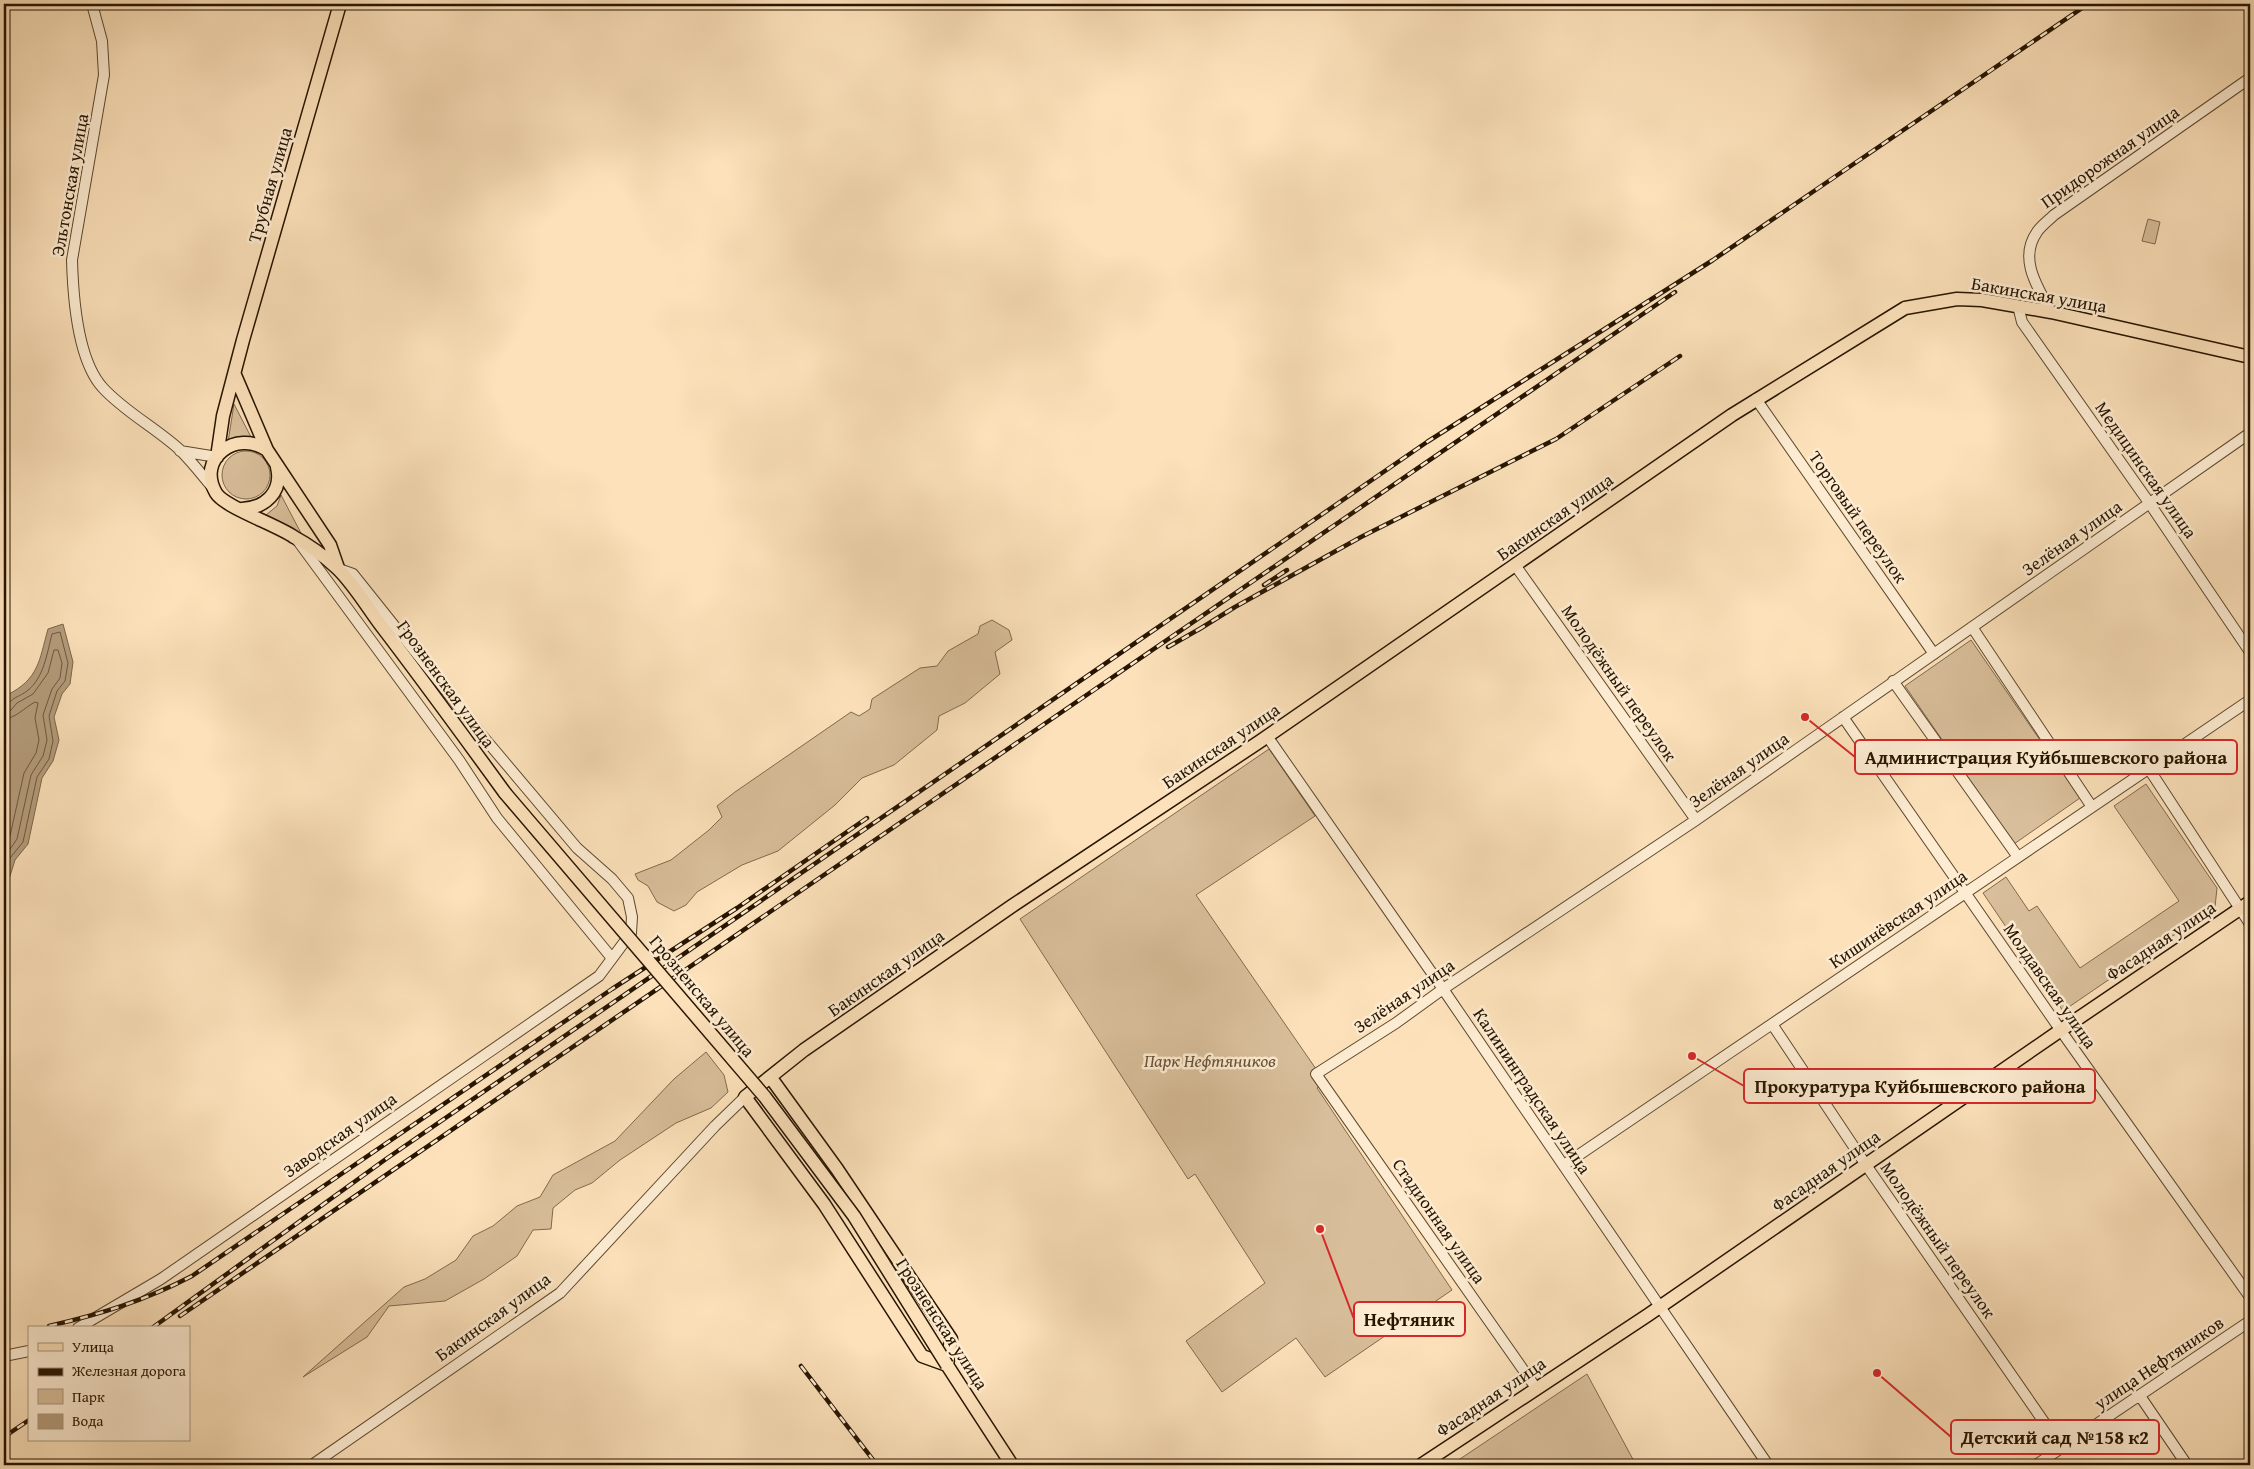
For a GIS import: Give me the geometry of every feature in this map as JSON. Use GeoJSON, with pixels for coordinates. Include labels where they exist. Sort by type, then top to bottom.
{"type":"FeatureCollection","features":[{"type":"Feature","properties":{"kind":"main road","name":"Трубная улица"},"geometry":{"type":"LineString","coordinates":[[217,457],[223,416],[340,4]]}},
{"type":"Feature","properties":{"kind":"main road","name":"Бакинская улица"},"geometry":{"type":"LineString","coordinates":[[745,1098],[804,1050],[1012,906],[1267,736],[1756,399],[1905,308],[1957,299],[1982,300],[2051,312],[2250,356]]}},
{"type":"Feature","properties":{"kind":"main road"},"geometry":{"type":"LineString","coordinates":[[235,375],[267,450],[330,546],[338,568]]}},
{"type":"Feature","properties":{"kind":"main road"},"geometry":{"type":"LineString","coordinates":[[267,450],[252,443],[244,442],[227,447],[217,457],[211,471],[214,488],[222,500],[294,536],[338,568]]}},
{"type":"Feature","properties":{"kind":"main road"},"geometry":{"type":"LineString","coordinates":[[242,509],[257,507],[273,495],[278,480],[277,465]]}},
{"type":"Feature","properties":{"kind":"main road","name":"Грозненская улица"},"geometry":{"type":"LineString","coordinates":[[338,568],[505,794],[770,1104],[854,1216],[1012,1465]]}},
{"type":"Feature","properties":{"kind":"main road","name":"Фасадная улица"},"geometry":{"type":"LineString","coordinates":[[1421,1465],[1661,1306],[2061,1030],[2245,906]]}},
{"type":"Feature","properties":{"kind":"main road"},"geometry":{"type":"LineString","coordinates":[[771,1078],[780,1143]]}},
{"type":"Feature","properties":{"kind":"main road"},"geometry":{"type":"LineString","coordinates":[[745,1098],[824,1204],[922,1356],[947,1365],[951,1339],[838,1169],[771,1078]]}},
{"type":"Feature","properties":{"kind":"street","name":"Эльтонская улица"},"geometry":{"type":"LineString","coordinates":[[92,4],[102,41],[104,66],[98,119],[83,191],[72,260],[72,289],[82,342],[90,367],[102,387],[180,451],[214,488]]}},
{"type":"Feature","properties":{"kind":"street","name":"Придорожная улица"},"geometry":{"type":"LineString","coordinates":[[2051,312],[2034,282],[2029,264],[2030,249],[2037,232],[2054,215],[2250,78]]}},
{"type":"Feature","properties":{"kind":"street","name":"Медицинская улица"},"geometry":{"type":"LineString","coordinates":[[2018,306],[2022,322],[2150,504],[2250,652]]}},
{"type":"Feature","properties":{"kind":"street","name":"Торговый переулок"},"geometry":{"type":"LineString","coordinates":[[1756,399],[1934,654]]}},
{"type":"Feature","properties":{"kind":"street","name":"Зелёная улица"},"geometry":{"type":"LineString","coordinates":[[1316,1074],[1403,1018],[1443,988],[1696,820],[2250,433]]}},
{"type":"Feature","properties":{"kind":"street"},"geometry":{"type":"LineString","coordinates":[[180,451],[217,457]]}},
{"type":"Feature","properties":{"kind":"street"},"geometry":{"type":"LineString","coordinates":[[294,536],[459,760],[497,818],[611,957]]}},
{"type":"Feature","properties":{"kind":"street","name":"Молодёжный переулок"},"geometry":{"type":"LineString","coordinates":[[1515,566],[1696,820]]}},
{"type":"Feature","properties":{"kind":"street","name":"Заводская улица"},"geometry":{"type":"LineString","coordinates":[[81,1326],[161,1279],[599,976],[611,957],[631,933],[632,917],[628,898],[612,879],[571,841],[480,733],[354,574],[338,568]]}},
{"type":"Feature","properties":{"kind":"street"},"geometry":{"type":"LineString","coordinates":[[1972,627],[2092,807]]}},
{"type":"Feature","properties":{"kind":"street"},"geometry":{"type":"LineString","coordinates":[[1893,681],[2018,857]]}},
{"type":"Feature","properties":{"kind":"street","name":"Кишинёвская улица"},"geometry":{"type":"LineString","coordinates":[[1564,1165],[2250,700]]}},
{"type":"Feature","properties":{"kind":"street","name":"Молдавская улица"},"geometry":{"type":"LineString","coordinates":[[1843,717],[2250,1297]]}},
{"type":"Feature","properties":{"kind":"street","name":"Калининградская улица"},"geometry":{"type":"LineString","coordinates":[[1267,736],[1443,988],[1768,1465]]}},
{"type":"Feature","properties":{"kind":"street"},"geometry":{"type":"LineString","coordinates":[[2149,769],[2245,906],[2250,924]]}},
{"type":"Feature","properties":{"kind":"street","name":"Молодёжный переулок"},"geometry":{"type":"LineString","coordinates":[[1772,1024],[2062,1448]]}},
{"type":"Feature","properties":{"kind":"street","name":"Стадионная улица"},"geometry":{"type":"LineString","coordinates":[[1316,1074],[1536,1388]]}},
{"type":"Feature","properties":{"kind":"street","name":"Бакинская улица"},"geometry":{"type":"LineString","coordinates":[[312,1465],[560,1293],[715,1126],[745,1098]]}},
{"type":"Feature","properties":{"kind":"street","name":"улица Нефтяников"},"geometry":{"type":"LineString","coordinates":[[2036,1465],[2250,1321]]}},
{"type":"Feature","properties":{"kind":"street"},"geometry":{"type":"LineString","coordinates":[[4,1356],[28,1351]]}},
{"type":"Feature","properties":{"kind":"street"},"geometry":{"type":"LineString","coordinates":[[2140,1396],[2187,1465]]}},
{"type":"Feature","properties":{"kind":"green space"},"geometry":{"type":"Polygon","coordinates":[[[2148,219],[2160,222],[2155,244],[2142,241],[2148,219]]]}},
{"type":"Feature","properties":{"kind":"green space"},"geometry":{"type":"Polygon","coordinates":[[[234,404],[252,439],[228,442],[234,404]]]}},
{"type":"Feature","properties":{"kind":"green space"},"geometry":{"type":"Polygon","coordinates":[[[241,451],[251,451],[260,455],[266,461],[269,466],[269,484],[260,495],[251,499],[241,499],[232,495],[226,489],[222,480],[222,470],[226,461],[232,455],[241,451]]]}},
{"type":"Feature","properties":{"kind":"green space"},"geometry":{"type":"Polygon","coordinates":[[[281,495],[302,535],[266,515],[277,506],[281,495]]]}},
{"type":"Feature","properties":{"kind":"green space"},"geometry":{"type":"Polygon","coordinates":[[[992,620],[1009,630],[1012,640],[995,652],[1000,674],[965,703],[939,716],[937,730],[894,765],[862,778],[835,805],[778,851],[742,865],[697,892],[686,905],[674,911],[657,902],[648,886],[638,880],[635,874],[671,860],[709,830],[722,817],[717,806],[735,792],[851,712],[859,716],[870,709],[872,699],[920,668],[937,666],[948,651],[978,634],[980,626],[992,620]]]}},
{"type":"Feature","properties":{"kind":"green space"},"geometry":{"type":"Polygon","coordinates":[[[1971,640],[2080,798],[2014,844],[1905,686],[1971,640]]]}},
{"type":"Feature","properties":{"kind":"green space","name":"Парк Нефтяников"},"geometry":{"type":"Polygon","coordinates":[[[1269,749],[1315,816],[1196,895],[1325,1082],[1317,1088],[1452,1290],[1325,1377],[1296,1338],[1222,1392],[1186,1341],[1265,1283],[1195,1174],[1188,1179],[1020,919],[1269,749]]]}},
{"type":"Feature","properties":{"kind":"green space"},"geometry":{"type":"Polygon","coordinates":[[[2146,784],[2217,888],[2215,907],[2063,1011],[1983,893],[2006,877],[2029,911],[2037,906],[2080,968],[2179,901],[2114,806],[2146,784]]]}},
{"type":"Feature","properties":{"kind":"green space"},"geometry":{"type":"Polygon","coordinates":[[[706,1052],[724,1075],[728,1092],[711,1108],[676,1123],[620,1160],[592,1183],[575,1190],[553,1208],[551,1229],[533,1230],[517,1256],[484,1279],[445,1301],[389,1306],[367,1337],[303,1377],[404,1287],[425,1279],[456,1260],[473,1236],[493,1226],[517,1206],[540,1197],[553,1175],[615,1141],[674,1079],[706,1052]]]}},
{"type":"Feature","properties":{"kind":"green space"},"geometry":{"type":"Polygon","coordinates":[[[1587,1374],[1636,1465],[1451,1465],[1587,1374]]]}},
{"type":"Feature","properties":{"kind":"water"},"geometry":{"type":"Polygon","coordinates":[[[63,624],[73,662],[70,684],[62,694],[54,717],[59,740],[53,761],[42,778],[28,844],[15,860],[4,895],[4,709],[7,695],[18,689],[32,676],[40,660],[48,629],[63,624]]]}},
{"type":"Feature","properties":{"kind":"railway"},"geometry":{"type":"LineString","coordinates":[[155,1326],[386,1159],[1427,442],[1713,260],[2088,4]]}},
{"type":"Feature","properties":{"kind":"railway"},"geometry":{"type":"LineString","coordinates":[[180,1316],[1675,292]]}},
{"type":"Feature","properties":{"kind":"railway"},"geometry":{"type":"LineString","coordinates":[[1198,630],[1235,607],[1361,537],[1556,439],[1680,356]]}},
{"type":"Feature","properties":{"kind":"railway"},"geometry":{"type":"LineString","coordinates":[[1264,585],[1287,570]]}},
{"type":"Feature","properties":{"kind":"railway"},"geometry":{"type":"LineString","coordinates":[[1168,647],[1203,627]]}},
{"type":"Feature","properties":{"kind":"railway"},"geometry":{"type":"LineString","coordinates":[[49,1326],[122,1306],[157,1293],[192,1276],[612,989],[737,908],[867,818]]}},
{"type":"Feature","properties":{"kind":"railway"},"geometry":{"type":"LineString","coordinates":[[801,1366],[877,1465]]}},
{"type":"Feature","properties":{"kind":"railway"},"geometry":{"type":"LineString","coordinates":[[4,1437],[28,1421]]}},
{"type":"Feature","properties":{"kind":"place","name":"Администрация Куйбышевского района"},"geometry":{"type":"Point","coordinates":[1805,717]}},
{"type":"Feature","properties":{"kind":"place","name":"Прокуратура Куйбышевского района"},"geometry":{"type":"Point","coordinates":[1692,1056]}},
{"type":"Feature","properties":{"kind":"place","name":"Нефтяник"},"geometry":{"type":"Point","coordinates":[1320,1229]}},
{"type":"Feature","properties":{"kind":"place","name":"Детский сад №158 к2"},"geometry":{"type":"Point","coordinates":[1877,1373]}}]}
